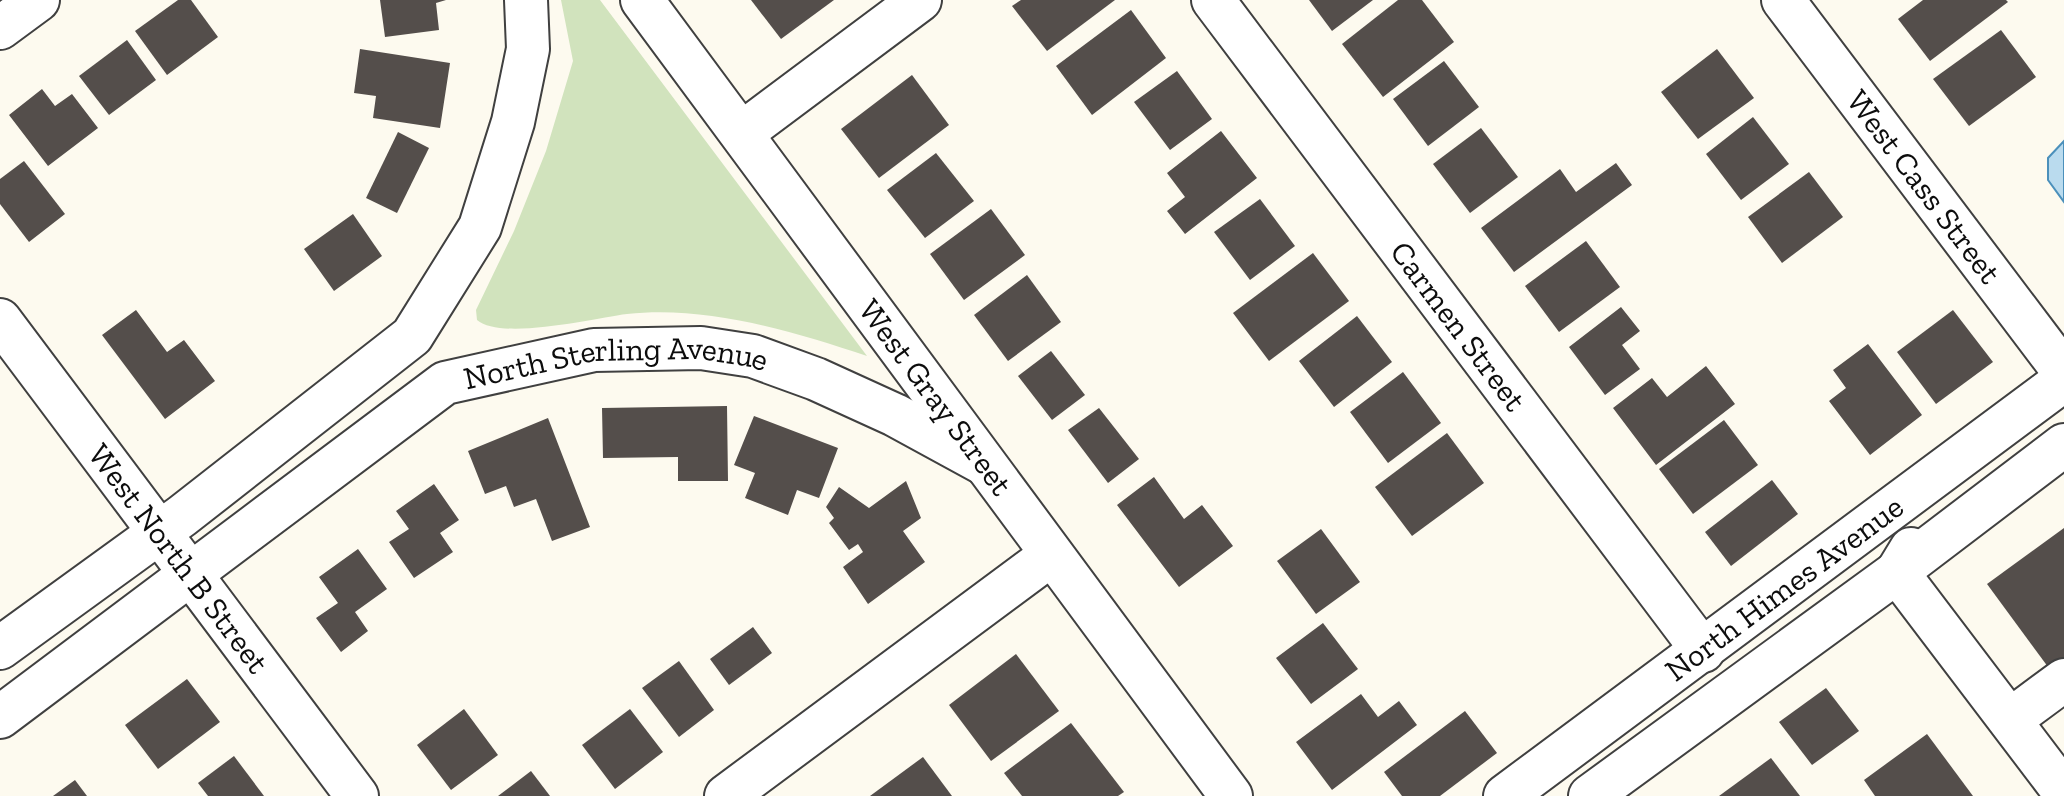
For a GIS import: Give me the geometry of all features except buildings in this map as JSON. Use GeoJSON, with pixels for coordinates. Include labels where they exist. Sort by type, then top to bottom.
{"type":"FeatureCollection","features":[{"type":"Feature","properties":{"kind":"street"},"geometry":{"type":"LineString","coordinates":[[0,28],[38,0]]}},
{"type":"Feature","properties":{"kind":"street"},"geometry":{"type":"LineString","coordinates":[[0,648],[160,532],[412,336],[480,227],[513,122],[528,49],[526,0]]}},
{"type":"Feature","properties":{"kind":"street","name":"West Gray Street"},"geometry":{"type":"LineString","coordinates":[[642,0],[1231,796]]}},
{"type":"Feature","properties":{"kind":"street"},"geometry":{"type":"LineString","coordinates":[[742,133],[920,0]]}},
{"type":"Feature","properties":{"kind":"street","name":"Carmen Street"},"geometry":{"type":"LineString","coordinates":[[1213,0],[1703,651]]}},
{"type":"Feature","properties":{"kind":"street","name":"West Cass Street"},"geometry":{"type":"LineString","coordinates":[[1783,0],[2064,372]]}},
{"type":"Feature","properties":{"kind":"street","name":"West North B Street"},"geometry":{"type":"LineString","coordinates":[[0,320],[357,796]]}},
{"type":"Feature","properties":{"kind":"street"},"geometry":{"type":"LineString","coordinates":[[412,336],[445,383]]}},
{"type":"Feature","properties":{"kind":"street","name":"North Sterling Avenue"},"geometry":{"type":"LineString","coordinates":[[0,717],[445,383],[594,350],[701,348],[753,356],[816,379],[895,415],[983,463]]}},
{"type":"Feature","properties":{"kind":"street","name":"North Himes Avenue"},"geometry":{"type":"LineString","coordinates":[[1505,796],[2064,380]]}},
{"type":"Feature","properties":{"kind":"street"},"geometry":{"type":"LineString","coordinates":[[2064,391],[2059,409],[1935,510],[1897,572],[2064,792]]}},
{"type":"Feature","properties":{"kind":"street","name":"North Himes Avenue"},"geometry":{"type":"LineString","coordinates":[[1590,796],[1897,572],[2064,445]]}},
{"type":"Feature","properties":{"kind":"street"},"geometry":{"type":"LineString","coordinates":[[726,796],[1051,555]]}},
{"type":"Feature","properties":{"kind":"street"},"geometry":{"type":"LineString","coordinates":[[2010,720],[2064,680]]}},
{"type":"Feature","properties":{"kind":"street"},"geometry":{"type":"LineString","coordinates":[[1542,796],[1588,761],[1608,721]]}},
{"type":"Feature","properties":{"kind":"green space"},"geometry":{"type":"Polygon","coordinates":[[[561,0],[600,0],[867,356],[779,329],[687,313],[627,314],[527,328],[489,326],[477,320],[476,310],[514,231],[546,151],[573,61],[561,0]]]}},
{"type":"Feature","properties":{"kind":"water"},"geometry":{"type":"Polygon","coordinates":[[[2064,141],[2064,202],[2048,180],[2048,158],[2064,141]]]}}]}
